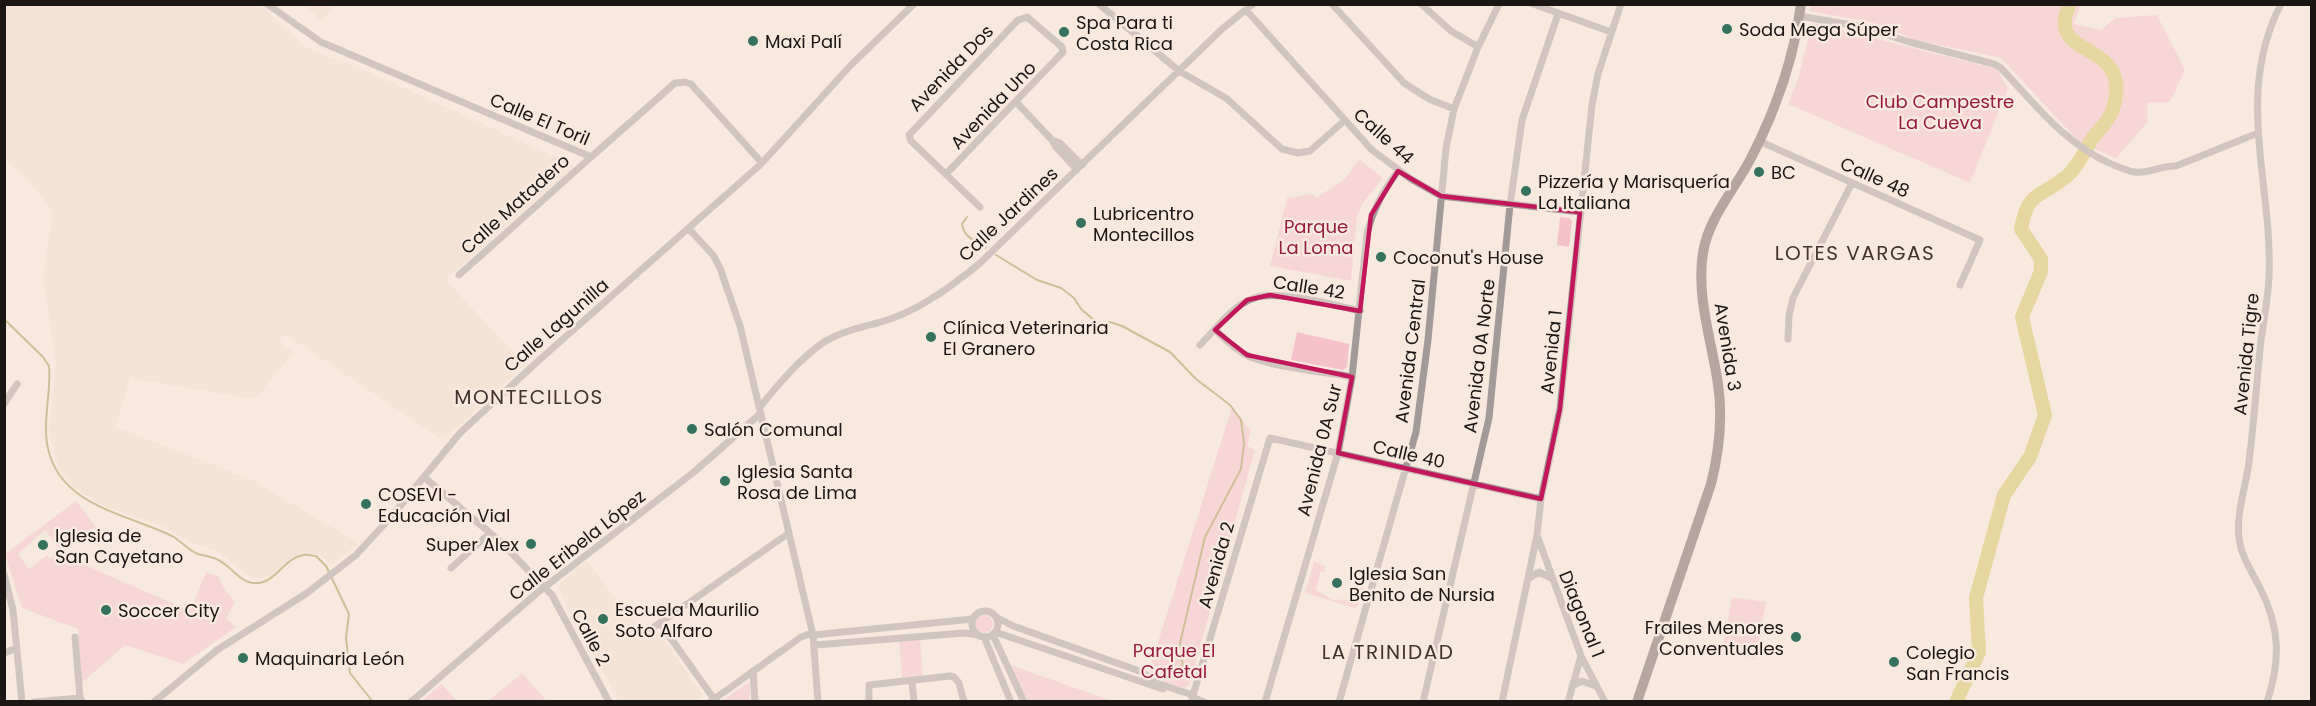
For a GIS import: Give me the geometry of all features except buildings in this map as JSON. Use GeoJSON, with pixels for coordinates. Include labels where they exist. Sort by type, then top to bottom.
{"type":"FeatureCollection","features":[{"type":"Feature","properties":{"kind":"main road","name":"Avenida 3"},"geometry":{"type":"LineString","coordinates":[[1637,702],[1711,484],[1718,450],[1720,398],[1703,303],[1701,276],[1705,243],[1714,222],[1759,141],[1779,96],[1793,48],[1801,4]]}},
{"type":"Feature","properties":{"kind":"street","name":"Calle El Toril"},"geometry":{"type":"LineString","coordinates":[[267,4],[321,42],[591,156],[679,81],[691,84],[762,163]]}},
{"type":"Feature","properties":{"kind":"street","name":"Calle Lagunilla"},"geometry":{"type":"LineString","coordinates":[[154,702],[217,650],[325,580],[366,546],[445,450],[482,412],[762,163],[851,65],[914,4]]}},
{"type":"Feature","properties":{"kind":"street"},"geometry":{"type":"LineString","coordinates":[[1100,4],[1179,71],[1226,98],[1282,149],[1298,153],[1316,147],[1344,121]]}},
{"type":"Feature","properties":{"kind":"street","name":"Calle Jardines"},"geometry":{"type":"LineString","coordinates":[[760,410],[804,358],[825,342],[844,333],[902,314],[963,277],[999,246],[1222,29],[1253,4]]}},
{"type":"Feature","properties":{"kind":"street"},"geometry":{"type":"LineString","coordinates":[[1332,4],[1404,83],[1429,99],[1454,109]]}},
{"type":"Feature","properties":{"kind":"street"},"geometry":{"type":"LineString","coordinates":[[1421,4],[1451,31],[1478,47]]}},
{"type":"Feature","properties":{"kind":"street","name":"Avenida Central"},"geometry":{"type":"LineString","coordinates":[[1339,702],[1407,469],[1420,408],[1441,196],[1454,109],[1478,47],[1499,4]]}},
{"type":"Feature","properties":{"kind":"street"},"geometry":{"type":"LineString","coordinates":[[1533,4],[1611,32]]}},
{"type":"Feature","properties":{"kind":"street","name":"Avenida 1"},"geometry":{"type":"LineString","coordinates":[[1502,702],[1537,535],[1541,499],[1560,409],[1592,105],[1611,32],[1621,4]]}},
{"type":"Feature","properties":{"kind":"street","name":"Avenida Tigre"},"geometry":{"type":"LineString","coordinates":[[2267,702],[2277,651],[2276,629],[2262,592],[2243,554],[2239,537],[2253,434],[2269,276],[2257,94],[2267,39],[2281,4]]}},
{"type":"Feature","properties":{"kind":"street","name":"Calle 44"},"geometry":{"type":"LineString","coordinates":[[1246,10],[1344,121],[1372,150],[1398,171],[1441,196],[1581,212]]}},
{"type":"Feature","properties":{"kind":"street","name":"Avenida 0A Norte"},"geometry":{"type":"LineString","coordinates":[[1423,702],[1491,402],[1510,205],[1522,120],[1558,14]]}},
{"type":"Feature","properties":{"kind":"street","name":"Avenida Uno"},"geometry":{"type":"LineString","coordinates":[[946,174],[1063,52],[1062,47],[1027,16],[1018,20]]}},
{"type":"Feature","properties":{"kind":"street"},"geometry":{"type":"LineString","coordinates":[[1799,16],[1864,27],[1994,64],[2059,131],[2077,146],[2124,169],[2137,172],[2176,166],[2258,133]]}},
{"type":"Feature","properties":{"kind":"street","name":"Avenida Dos"},"geometry":{"type":"LineString","coordinates":[[946,174],[909,137],[910,132],[1018,20]]}},
{"type":"Feature","properties":{"kind":"street"},"geometry":{"type":"LineString","coordinates":[[1016,102],[1056,147],[1080,167]]}},
{"type":"Feature","properties":{"kind":"street","name":"Calle 48"},"geometry":{"type":"LineString","coordinates":[[1759,141],[1980,240],[1960,285]]}},
{"type":"Feature","properties":{"kind":"street","name":"Calle Matadero"},"geometry":{"type":"LineString","coordinates":[[459,275],[591,156]]}},
{"type":"Feature","properties":{"kind":"street","name":"Avenida 0A Sur"},"geometry":{"type":"LineString","coordinates":[[1265,702],[1338,453],[1352,377],[1371,215],[1398,171]]}},
{"type":"Feature","properties":{"kind":"street"},"geometry":{"type":"LineString","coordinates":[[946,174],[980,207]]}},
{"type":"Feature","properties":{"kind":"street"},"geometry":{"type":"LineString","coordinates":[[1788,339],[1793,298],[1852,183]]}},
{"type":"Feature","properties":{"kind":"street"},"geometry":{"type":"LineString","coordinates":[[689,229],[713,255],[720,268],[740,326],[813,634],[818,702]]}},
{"type":"Feature","properties":{"kind":"street","name":"Calle 42"},"geometry":{"type":"LineString","coordinates":[[1200,345],[1237,308],[1247,300],[1258,296],[1282,296],[1360,311]]}},
{"type":"Feature","properties":{"kind":"street"},"geometry":{"type":"LineString","coordinates":[[1215,330],[1232,346],[1247,355],[1265,361],[1352,377]]}},
{"type":"Feature","properties":{"kind":"street"},"geometry":{"type":"LineString","coordinates":[[4,404],[17,384]]}},
{"type":"Feature","properties":{"kind":"street","name":"Calle Eribela López"},"geometry":{"type":"LineString","coordinates":[[411,702],[545,588],[680,484],[760,410]]}},
{"type":"Feature","properties":{"kind":"street","name":"Calle 40"},"geometry":{"type":"LineString","coordinates":[[1270,438],[1541,499]]}},
{"type":"Feature","properties":{"kind":"street","name":"Avenida 2"},"geometry":{"type":"LineString","coordinates":[[1192,698],[1270,438]]}},
{"type":"Feature","properties":{"kind":"street","name":"Calle 2"},"geometry":{"type":"LineString","coordinates":[[424,477],[490,533],[552,595],[609,702]]}},
{"type":"Feature","properties":{"kind":"street"},"geometry":{"type":"LineString","coordinates":[[451,568],[490,533]]}},
{"type":"Feature","properties":{"kind":"street"},"geometry":{"type":"LineString","coordinates":[[651,630],[789,533]]}},
{"type":"Feature","properties":{"kind":"street","name":"Diagonal 1"},"geometry":{"type":"LineString","coordinates":[[1537,535],[1581,656],[1605,702]]}},
{"type":"Feature","properties":{"kind":"street"},"geometry":{"type":"LineString","coordinates":[[1528,579],[1539,573],[1551,578]]}},
{"type":"Feature","properties":{"kind":"street"},"geometry":{"type":"LineString","coordinates":[[4,574],[13,610],[22,702]]}},
{"type":"Feature","properties":{"kind":"street"},"geometry":{"type":"LineString","coordinates":[[994,634],[1022,698],[1010,701],[981,636],[972,626],[973,619],[978,613],[986,611],[1012,626],[1142,672],[1159,684],[1192,698]]}},
{"type":"Feature","properties":{"kind":"street"},"geometry":{"type":"LineString","coordinates":[[994,634],[998,627],[996,617]]}},
{"type":"Feature","properties":{"kind":"street"},"geometry":{"type":"LineString","coordinates":[[660,623],[712,700],[801,637],[973,619]]}},
{"type":"Feature","properties":{"kind":"street"},"geometry":{"type":"LineString","coordinates":[[815,645],[964,633],[981,636],[994,634],[1204,702]]}},
{"type":"Feature","properties":{"kind":"street"},"geometry":{"type":"LineString","coordinates":[[34,702],[81,700],[75,637]]}},
{"type":"Feature","properties":{"kind":"street"},"geometry":{"type":"LineString","coordinates":[[4,653],[17,648]]}},
{"type":"Feature","properties":{"kind":"street"},"geometry":{"type":"LineString","coordinates":[[1568,702],[1581,656]]}},
{"type":"Feature","properties":{"kind":"street"},"geometry":{"type":"LineString","coordinates":[[753,671],[755,702]]}},
{"type":"Feature","properties":{"kind":"street"},"geometry":{"type":"LineString","coordinates":[[869,702],[869,684],[954,677],[959,683],[964,702]]}},
{"type":"Feature","properties":{"kind":"street"},"geometry":{"type":"LineString","coordinates":[[1572,686],[1582,681],[1596,686]]}},
{"type":"Feature","properties":{"kind":"street"},"geometry":{"type":"LineString","coordinates":[[912,682],[914,702]]}},
{"type":"Feature","properties":{"kind":"highlighted area"},"geometry":{"type":"Polygon","coordinates":[[[1398,171],[1441,196],[1580,212],[1560,409],[1541,499],[1338,453],[1352,377],[1247,355],[1215,330],[1247,300],[1270,295],[1360,311],[1371,215],[1398,171]]]}},
{"type":"Feature","properties":{"kind":"shaded area"},"geometry":{"type":"Polygon","coordinates":[[[4,5],[260,5],[307,48],[369,72],[575,166],[445,280],[526,364],[443,440],[285,334],[278,342],[294,352],[255,399],[130,378],[116,427],[250,479],[359,543],[332,565],[317,554],[303,554],[290,560],[282,568],[265,578],[251,578],[217,551],[190,542],[169,529],[99,504],[76,489],[61,471],[49,429],[56,364],[43,277],[52,209],[5,159],[4,5]]]}},
{"type":"Feature","properties":{"kind":"shaded area"},"geometry":{"type":"Polygon","coordinates":[[[305,5],[336,5],[321,21],[305,5]]]}},
{"type":"Feature","properties":{"kind":"shaded area","name":"Escuela Maurilio Soto Alfaro"},"geometry":{"type":"Polygon","coordinates":[[[587,561],[647,639],[656,633],[660,634],[702,697],[696,701],[619,701],[557,586],[587,561]]]}},
{"type":"Feature","properties":{"kind":"green space"},"geometry":{"type":"Polygon","coordinates":[[[1811,4],[2081,5],[2074,24],[2101,30],[2115,18],[2157,15],[2185,70],[2170,102],[2147,103],[2148,122],[2116,158],[2080,143],[2001,58],[1916,40],[1870,22],[1810,11],[1811,4]]]}},
{"type":"Feature","properties":{"kind":"green space","name":"Club Campestre La Cueva"},"geometry":{"type":"Polygon","coordinates":[[[1814,23],[1997,69],[2008,88],[1970,183],[1788,104],[1799,76],[1814,23]]]}},
{"type":"Feature","properties":{"kind":"green space","name":"Parque La Loma"},"geometry":{"type":"Polygon","coordinates":[[[1359,159],[1383,178],[1363,203],[1357,216],[1351,281],[1270,266],[1287,198],[1312,194],[1316,198],[1345,179],[1359,159]]]}},
{"type":"Feature","properties":{"kind":"green space"},"geometry":{"type":"Polygon","coordinates":[[[1560,217],[1569,218],[1572,221],[1569,247],[1557,245],[1560,217]]]}},
{"type":"Feature","properties":{"kind":"green space"},"geometry":{"type":"Polygon","coordinates":[[[1297,332],[1349,344],[1347,367],[1343,370],[1291,360],[1297,332]]]}},
{"type":"Feature","properties":{"kind":"green space","name":"Parque El Cafetal"},"geometry":{"type":"Polygon","coordinates":[[[1232,407],[1251,431],[1247,446],[1255,450],[1190,683],[1185,688],[1164,682],[1149,671],[1232,407]]]}},
{"type":"Feature","properties":{"kind":"green space","name":"Soccer City"},"geometry":{"type":"Polygon","coordinates":[[[76,501],[96,527],[60,554],[190,611],[206,572],[218,576],[225,590],[235,602],[226,619],[236,627],[183,664],[125,645],[84,681],[81,681],[78,629],[22,608],[5,554],[76,501]],[[45,530],[18,554],[29,569],[47,555],[50,559],[61,551],[45,530]]]}},
{"type":"Feature","properties":{"kind":"green space"},"geometry":{"type":"Polygon","coordinates":[[[1314,562],[1326,566],[1324,572],[1320,572],[1316,590],[1333,600],[1351,599],[1357,582],[1364,584],[1357,609],[1305,593],[1314,562]]]}},
{"type":"Feature","properties":{"kind":"green space"},"geometry":{"type":"Polygon","coordinates":[[[1732,597],[1766,602],[1756,659],[1722,654],[1732,597]]]}},
{"type":"Feature","properties":{"kind":"green space"},"geometry":{"type":"Polygon","coordinates":[[[984,615],[990,618],[993,624],[990,630],[984,633],[978,630],[975,624],[978,618],[984,615]]]}},
{"type":"Feature","properties":{"kind":"green space"},"geometry":{"type":"Polygon","coordinates":[[[920,639],[923,676],[902,678],[899,641],[920,639]]]}},
{"type":"Feature","properties":{"kind":"green space"},"geometry":{"type":"Polygon","coordinates":[[[1010,665],[1112,701],[1027,701],[1010,665]]]}},
{"type":"Feature","properties":{"kind":"green space"},"geometry":{"type":"Polygon","coordinates":[[[522,673],[547,701],[488,701],[522,673]]]}},
{"type":"Feature","properties":{"kind":"green space"},"geometry":{"type":"Polygon","coordinates":[[[750,682],[750,701],[721,701],[750,682]]]}},
{"type":"Feature","properties":{"kind":"green space"},"geometry":{"type":"Polygon","coordinates":[[[442,684],[457,701],[421,701],[442,684]]]}},
{"type":"Feature","properties":{"kind":"waterway"},"geometry":{"type":"LineString","coordinates":[[1956,702],[1979,652],[1976,598],[2004,495],[2030,457],[2045,415],[2022,317],[2041,271],[2041,259],[2021,229],[2024,217],[2031,201],[2073,170],[2110,117],[2115,103],[2115,76],[2108,65],[2075,42],[2067,33],[2065,21],[2070,4]]}},
{"type":"Feature","properties":{"kind":"waterway"},"geometry":{"type":"LineString","coordinates":[[967,217],[962,224],[965,233],[986,248]]}},
{"type":"Feature","properties":{"kind":"waterway"},"geometry":{"type":"LineString","coordinates":[[996,255],[1037,280],[1061,288],[1101,326],[1110,322],[1122,326],[1170,352],[1196,379],[1230,405],[1241,420],[1244,443],[1241,469],[1205,537],[1180,643],[1184,675]]}},
{"type":"Feature","properties":{"kind":"waterway"},"geometry":{"type":"LineString","coordinates":[[4,319],[43,357],[49,366],[46,434],[51,458],[60,477],[92,503],[172,536],[194,552],[220,561],[249,582],[261,583],[268,580],[296,557],[316,556],[326,566],[349,614],[346,638],[350,673],[373,702]]}},
{"type":"Feature","properties":{"kind":"place","name":"Soda Mega Súper"},"geometry":{"type":"Point","coordinates":[1727,29]}},
{"type":"Feature","properties":{"kind":"place","name":"Spa Para ti Costa Rica"},"geometry":{"type":"Point","coordinates":[1064,32]}},
{"type":"Feature","properties":{"kind":"place","name":"Maxi Palí"},"geometry":{"type":"Point","coordinates":[753,41]}},
{"type":"Feature","properties":{"kind":"place","name":"BC"},"geometry":{"type":"Point","coordinates":[1759,172]}},
{"type":"Feature","properties":{"kind":"place","name":"Pizzería y Marisquería La Italiana"},"geometry":{"type":"Point","coordinates":[1526,191]}},
{"type":"Feature","properties":{"kind":"place","name":"Lubricentro Montecillos"},"geometry":{"type":"Point","coordinates":[1081,223]}},
{"type":"Feature","properties":{"kind":"place","name":"Coconut's House"},"geometry":{"type":"Point","coordinates":[1381,257]}},
{"type":"Feature","properties":{"kind":"place","name":"Clínica Veterinaria El Granero"},"geometry":{"type":"Point","coordinates":[931,337]}},
{"type":"Feature","properties":{"kind":"place","name":"Salón Comunal"},"geometry":{"type":"Point","coordinates":[692,429]}},
{"type":"Feature","properties":{"kind":"place","name":"Iglesia Santa Rosa de Lima"},"geometry":{"type":"Point","coordinates":[725,481]}},
{"type":"Feature","properties":{"kind":"place","name":"COSEVI - Educación Vial"},"geometry":{"type":"Point","coordinates":[366,504]}},
{"type":"Feature","properties":{"kind":"place","name":"Super Alex"},"geometry":{"type":"Point","coordinates":[531,544]}},
{"type":"Feature","properties":{"kind":"place","name":"Iglesia de San Cayetano"},"geometry":{"type":"Point","coordinates":[43,545]}},
{"type":"Feature","properties":{"kind":"place","name":"Iglesia San Benito de Nursia"},"geometry":{"type":"Point","coordinates":[1337,583]}},
{"type":"Feature","properties":{"kind":"place","name":"Soccer City"},"geometry":{"type":"Point","coordinates":[106,610]}},
{"type":"Feature","properties":{"kind":"place","name":"Escuela Maurilio Soto Alfaro"},"geometry":{"type":"Point","coordinates":[603,619]}},
{"type":"Feature","properties":{"kind":"place","name":"Frailes Menores Conventuales"},"geometry":{"type":"Point","coordinates":[1796,637]}},
{"type":"Feature","properties":{"kind":"place","name":"Maquinaria León"},"geometry":{"type":"Point","coordinates":[243,658]}},
{"type":"Feature","properties":{"kind":"place","name":"Colegio San Francis"},"geometry":{"type":"Point","coordinates":[1894,662]}},
{"type":"Feature","properties":{"kind":"district","name":"LOTES VARGAS"},"geometry":{"type":"Point","coordinates":[1855,253]}},
{"type":"Feature","properties":{"kind":"district","name":"MONTECILLOS"},"geometry":{"type":"Point","coordinates":[529,397]}},
{"type":"Feature","properties":{"kind":"district","name":"LA TRINIDAD"},"geometry":{"type":"Point","coordinates":[1388,652]}}]}
